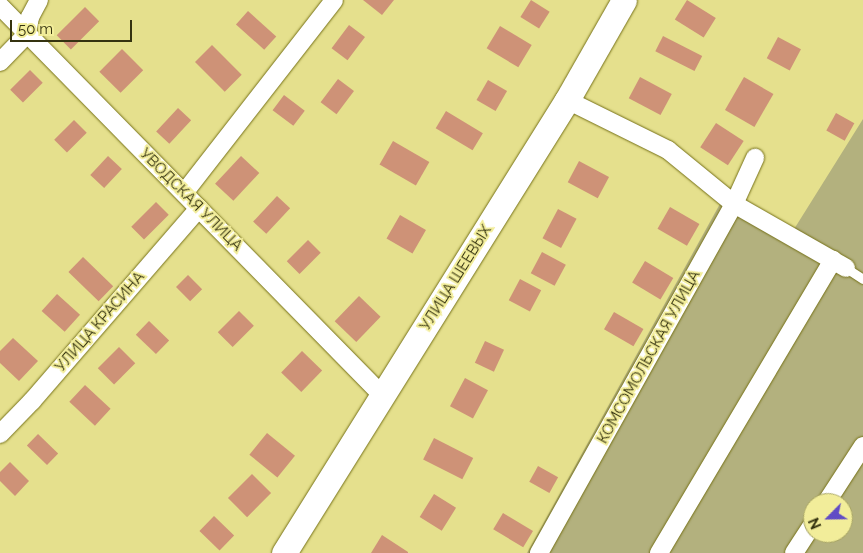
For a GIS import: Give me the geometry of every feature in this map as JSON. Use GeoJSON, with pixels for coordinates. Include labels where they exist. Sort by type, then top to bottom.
{"type":"FeatureCollection","features":[{"type":"Feature","properties":{"kind":"main road","name":"УЛИЦА ШЕЕВЫХ"},"geometry":{"type":"LineString","coordinates":[[284,553],[567,100],[624,0]]}},
{"type":"Feature","properties":{"kind":"street"},"geometry":{"type":"LineString","coordinates":[[0,62],[27,34],[30,17],[39,0]]}},
{"type":"Feature","properties":{"kind":"street"},"geometry":{"type":"LineString","coordinates":[[184,193],[334,0]]}},
{"type":"Feature","properties":{"kind":"street","name":"УВОДСКАЯ УЛИЦА"},"geometry":{"type":"LineString","coordinates":[[0,6],[382,395]]}},
{"type":"Feature","properties":{"kind":"street"},"geometry":{"type":"LineString","coordinates":[[567,100],[668,150],[734,204],[840,264],[659,553]]}},
{"type":"Feature","properties":{"kind":"street","name":"КОМСОМОЛЬСКАЯ УЛИЦА"},"geometry":{"type":"LineString","coordinates":[[539,553],[734,204],[755,158]]}},
{"type":"Feature","properties":{"kind":"street","name":"УЛИЦА КРАСИНА"},"geometry":{"type":"LineString","coordinates":[[0,434],[32,401],[199,208]]}},
{"type":"Feature","properties":{"kind":"street"},"geometry":{"type":"LineString","coordinates":[[832,493],[863,446]]}},
{"type":"Feature","properties":{"kind":"street"},"geometry":{"type":"LineString","coordinates":[[794,553],[803,539]]}},
{"type":"Feature","properties":{"kind":"lane"},"geometry":{"type":"LineString","coordinates":[[840,264],[863,279]]}},
{"type":"Feature","properties":{"kind":"shaded area"},"geometry":{"type":"Polygon","coordinates":[[[863,119],[863,553],[527,553],[721,202],[786,242],[863,119]]]}},
{"type":"Feature","properties":{"kind":"building"},"geometry":{"type":"Polygon","coordinates":[[[363,0],[394,0],[382,15],[363,0]]]}},
{"type":"Feature","properties":{"kind":"building"},"geometry":{"type":"Polygon","coordinates":[[[531,0],[550,12],[539,29],[520,17],[531,0]]]}},
{"type":"Feature","properties":{"kind":"building"},"geometry":{"type":"Polygon","coordinates":[[[687,0],[716,18],[704,38],[675,20],[687,0]]]}},
{"type":"Feature","properties":{"kind":"building"},"geometry":{"type":"Polygon","coordinates":[[[85,7],[99,21],[71,49],[57,35],[85,7]]]}},
{"type":"Feature","properties":{"kind":"building"},"geometry":{"type":"Polygon","coordinates":[[[248,11],[276,36],[264,50],[236,24],[248,11]]]}},
{"type":"Feature","properties":{"kind":"building"},"geometry":{"type":"Polygon","coordinates":[[[349,25],[365,37],[348,60],[332,48],[349,25]]]}},
{"type":"Feature","properties":{"kind":"building"},"geometry":{"type":"Polygon","coordinates":[[[500,26],[532,45],[518,67],[487,48],[500,26]]]}},
{"type":"Feature","properties":{"kind":"building"},"geometry":{"type":"Polygon","coordinates":[[[663,36],[702,56],[694,71],[655,51],[663,36]]]}},
{"type":"Feature","properties":{"kind":"building"},"geometry":{"type":"Polygon","coordinates":[[[778,37],[801,49],[790,70],[767,58],[778,37]]]}},
{"type":"Feature","properties":{"kind":"building"},"geometry":{"type":"Polygon","coordinates":[[[212,45],[242,75],[225,92],[195,62],[212,45]]]}},
{"type":"Feature","properties":{"kind":"building"},"geometry":{"type":"Polygon","coordinates":[[[122,49],[143,70],[121,93],[99,72],[122,49]]]}},
{"type":"Feature","properties":{"kind":"building"},"geometry":{"type":"Polygon","coordinates":[[[30,70],[43,83],[23,103],[10,90],[30,70]]]}},
{"type":"Feature","properties":{"kind":"building"},"geometry":{"type":"Polygon","coordinates":[[[640,77],[672,94],[661,115],[629,98],[640,77]]]}},
{"type":"Feature","properties":{"kind":"building"},"geometry":{"type":"Polygon","coordinates":[[[744,77],[773,94],[754,127],[725,110],[744,77]]]}},
{"type":"Feature","properties":{"kind":"building"},"geometry":{"type":"Polygon","coordinates":[[[338,79],[354,91],[337,114],[321,102],[338,79]]]}},
{"type":"Feature","properties":{"kind":"building"},"geometry":{"type":"Polygon","coordinates":[[[488,80],[507,91],[496,111],[476,100],[488,80]]]}},
{"type":"Feature","properties":{"kind":"building"},"geometry":{"type":"Polygon","coordinates":[[[284,95],[305,111],[293,126],[273,110],[284,95]]]}},
{"type":"Feature","properties":{"kind":"building"},"geometry":{"type":"Polygon","coordinates":[[[178,108],[191,120],[169,144],[156,131],[178,108]]]}},
{"type":"Feature","properties":{"kind":"building"},"geometry":{"type":"Polygon","coordinates":[[[446,111],[483,133],[473,150],[436,128],[446,111]]]}},
{"type":"Feature","properties":{"kind":"building"},"geometry":{"type":"Polygon","coordinates":[[[836,113],[854,123],[845,141],[826,130],[836,113]]]}},
{"type":"Feature","properties":{"kind":"building"},"geometry":{"type":"Polygon","coordinates":[[[74,120],[87,133],[67,153],[54,140],[74,120]]]}},
{"type":"Feature","properties":{"kind":"building"},"geometry":{"type":"Polygon","coordinates":[[[716,123],[744,141],[728,165],[700,147],[716,123]]]}},
{"type":"Feature","properties":{"kind":"building"},"geometry":{"type":"Polygon","coordinates":[[[393,141],[429,162],[416,185],[380,164],[393,141]]]}},
{"type":"Feature","properties":{"kind":"building"},"geometry":{"type":"Polygon","coordinates":[[[108,156],[122,169],[104,188],[90,175],[108,156]]]}},
{"type":"Feature","properties":{"kind":"building"},"geometry":{"type":"Polygon","coordinates":[[[241,156],[259,173],[233,201],[215,184],[241,156]]]}},
{"type":"Feature","properties":{"kind":"building"},"geometry":{"type":"Polygon","coordinates":[[[579,161],[609,177],[598,198],[568,182],[579,161]]]}},
{"type":"Feature","properties":{"kind":"building"},"geometry":{"type":"Polygon","coordinates":[[[277,196],[290,208],[266,234],[253,222],[277,196]]]}},
{"type":"Feature","properties":{"kind":"building"},"geometry":{"type":"Polygon","coordinates":[[[156,202],[169,215],[144,239],[131,227],[156,202]]]}},
{"type":"Feature","properties":{"kind":"building"},"geometry":{"type":"Polygon","coordinates":[[[670,207],[699,224],[687,246],[658,229],[670,207]]]}},
{"type":"Feature","properties":{"kind":"building"},"geometry":{"type":"Polygon","coordinates":[[[558,209],[577,219],[561,248],[543,238],[558,209]]]}},
{"type":"Feature","properties":{"kind":"building"},"geometry":{"type":"Polygon","coordinates":[[[400,215],[426,230],[412,253],[386,238],[400,215]]]}},
{"type":"Feature","properties":{"kind":"building"},"geometry":{"type":"Polygon","coordinates":[[[308,240],[321,253],[300,274],[287,261],[308,240]]]}},
{"type":"Feature","properties":{"kind":"building"},"geometry":{"type":"Polygon","coordinates":[[[542,252],[566,265],[555,286],[531,273],[542,252]]]}},
{"type":"Feature","properties":{"kind":"building"},"geometry":{"type":"Polygon","coordinates":[[[83,257],[113,286],[99,301],[68,272],[83,257]]]}},
{"type":"Feature","properties":{"kind":"building"},"geometry":{"type":"Polygon","coordinates":[[[645,261],[673,278],[660,299],[632,282],[645,261]]]}},
{"type":"Feature","properties":{"kind":"building"},"geometry":{"type":"Polygon","coordinates":[[[188,275],[202,289],[190,301],[176,287],[188,275]]]}},
{"type":"Feature","properties":{"kind":"building"},"geometry":{"type":"Polygon","coordinates":[[[520,279],[541,290],[530,311],[509,300],[520,279]]]}},
{"type":"Feature","properties":{"kind":"building"},"geometry":{"type":"Polygon","coordinates":[[[57,294],[80,315],[65,332],[42,311],[57,294]]]}},
{"type":"Feature","properties":{"kind":"building"},"geometry":{"type":"Polygon","coordinates":[[[359,296],[381,317],[356,342],[335,321],[359,296]]]}},
{"type":"Feature","properties":{"kind":"building"},"geometry":{"type":"Polygon","coordinates":[[[239,311],[254,326],[233,347],[218,332],[239,311]]]}},
{"type":"Feature","properties":{"kind":"building"},"geometry":{"type":"Polygon","coordinates":[[[614,312],[643,329],[633,346],[604,329],[614,312]]]}},
{"type":"Feature","properties":{"kind":"building"},"geometry":{"type":"Polygon","coordinates":[[[149,321],[169,340],[156,354],[136,335],[149,321]]]}},
{"type":"Feature","properties":{"kind":"building"},"geometry":{"type":"Polygon","coordinates":[[[13,338],[38,361],[19,381],[0,363],[0,351],[13,338]]]}},
{"type":"Feature","properties":{"kind":"building"},"geometry":{"type":"Polygon","coordinates":[[[485,341],[504,350],[494,372],[475,363],[485,341]]]}},
{"type":"Feature","properties":{"kind":"building"},"geometry":{"type":"Polygon","coordinates":[[[119,347],[135,363],[114,384],[98,368],[119,347]]]}},
{"type":"Feature","properties":{"kind":"building"},"geometry":{"type":"Polygon","coordinates":[[[302,351],[322,370],[301,392],[281,373],[302,351]]]}},
{"type":"Feature","properties":{"kind":"building"},"geometry":{"type":"Polygon","coordinates":[[[465,378],[488,390],[473,418],[450,406],[465,378]]]}},
{"type":"Feature","properties":{"kind":"building"},"geometry":{"type":"Polygon","coordinates":[[[85,385],[111,409],[95,426],[69,402],[85,385]]]}},
{"type":"Feature","properties":{"kind":"building"},"geometry":{"type":"Polygon","coordinates":[[[267,433],[295,456],[277,477],[249,455],[267,433]]]}},
{"type":"Feature","properties":{"kind":"building"},"geometry":{"type":"Polygon","coordinates":[[[38,434],[58,453],[47,465],[27,446],[38,434]]]}},
{"type":"Feature","properties":{"kind":"building"},"geometry":{"type":"Polygon","coordinates":[[[434,438],[473,458],[462,479],[423,459],[434,438]]]}},
{"type":"Feature","properties":{"kind":"building"},"geometry":{"type":"Polygon","coordinates":[[[10,462],[29,481],[15,496],[0,481],[0,472],[10,462]]]}},
{"type":"Feature","properties":{"kind":"building"},"geometry":{"type":"Polygon","coordinates":[[[538,466],[558,477],[549,493],[529,482],[538,466]]]}},
{"type":"Feature","properties":{"kind":"building"},"geometry":{"type":"Polygon","coordinates":[[[252,474],[271,493],[247,517],[228,498],[252,474]]]}},
{"type":"Feature","properties":{"kind":"building"},"geometry":{"type":"Polygon","coordinates":[[[434,494],[456,508],[442,531],[420,517],[434,494]]]}},
{"type":"Feature","properties":{"kind":"building"},"geometry":{"type":"Polygon","coordinates":[[[503,513],[533,531],[523,547],[493,529],[503,513]]]}},
{"type":"Feature","properties":{"kind":"building"},"geometry":{"type":"Polygon","coordinates":[[[214,516],[234,535],[220,551],[199,531],[214,516]]]}},
{"type":"Feature","properties":{"kind":"building"},"geometry":{"type":"Polygon","coordinates":[[[382,535],[408,552],[408,553],[371,553],[382,535]]]}}]}
